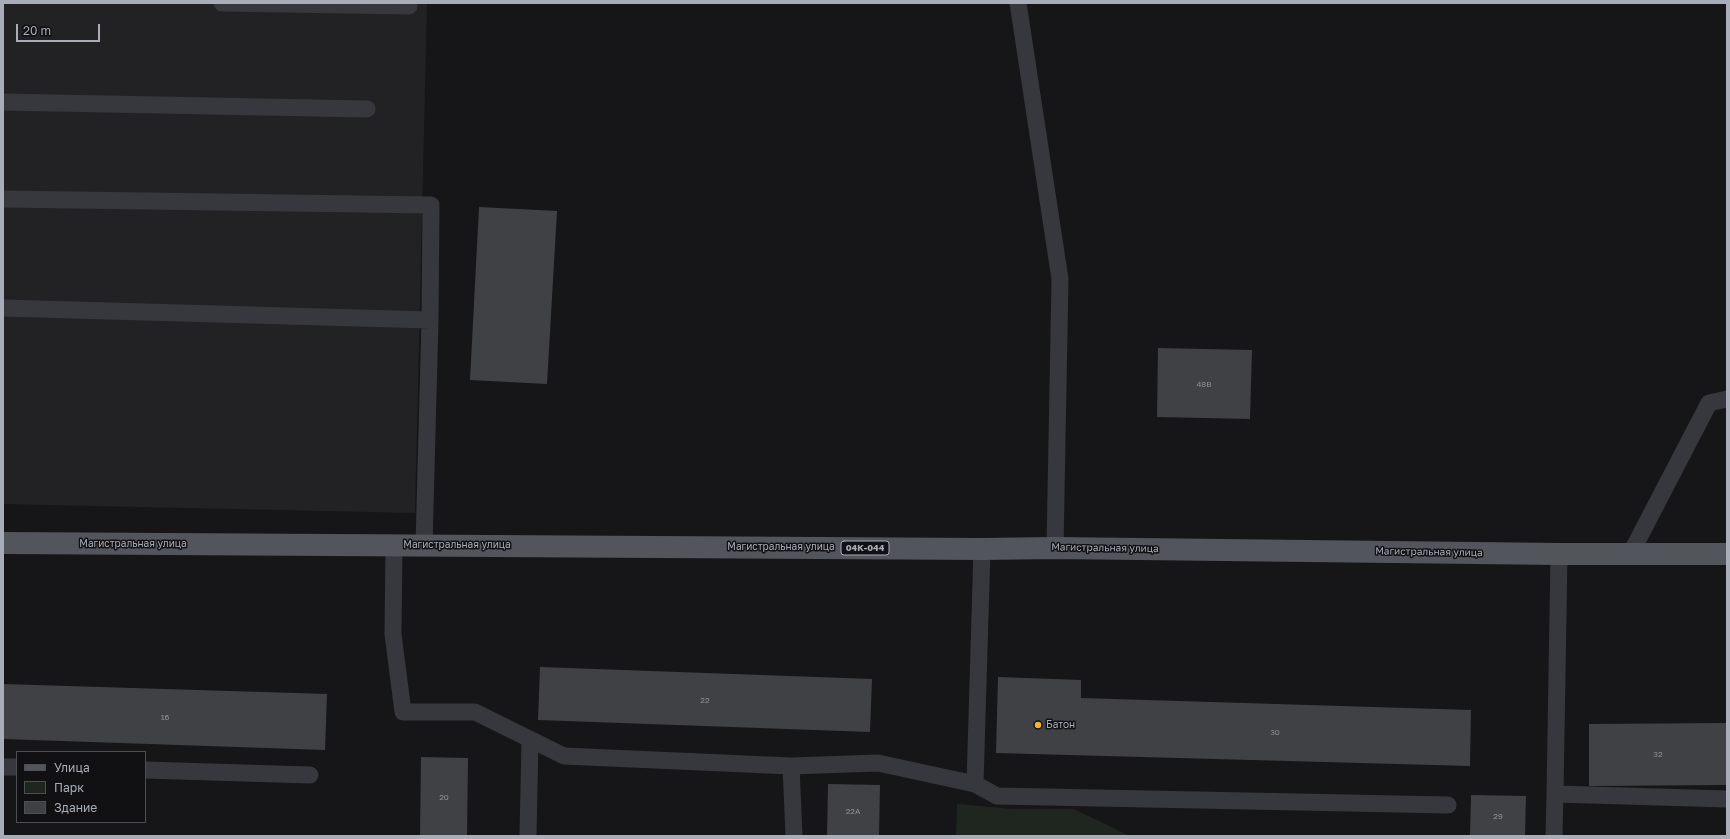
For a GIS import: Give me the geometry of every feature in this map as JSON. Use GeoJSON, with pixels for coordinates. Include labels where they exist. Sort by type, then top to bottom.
{"type":"FeatureCollection","features":[{"type":"Feature","properties":{"kind":"main road","name":"Магистральная улица"},"geometry":{"type":"LineString","coordinates":[[3,543],[982,549],[1055,548],[1559,554],[1727,554]]}},
{"type":"Feature","properties":{"kind":"lane"},"geometry":{"type":"LineString","coordinates":[[222,3],[409,6]]}},
{"type":"Feature","properties":{"kind":"lane"},"geometry":{"type":"LineString","coordinates":[[1018,3],[1060,279],[1055,548]]}},
{"type":"Feature","properties":{"kind":"lane"},"geometry":{"type":"LineString","coordinates":[[3,102],[367,109]]}},
{"type":"Feature","properties":{"kind":"lane"},"geometry":{"type":"LineString","coordinates":[[3,199],[431,205],[430,320],[424,545]]}},
{"type":"Feature","properties":{"kind":"lane"},"geometry":{"type":"LineString","coordinates":[[3,308],[430,320]]}},
{"type":"Feature","properties":{"kind":"lane"},"geometry":{"type":"LineString","coordinates":[[1631,554],[1709,403],[1727,398]]}},
{"type":"Feature","properties":{"kind":"lane"},"geometry":{"type":"LineString","coordinates":[[394,545],[393,634],[403,712],[474,712],[564,756],[791,766],[878,763],[975,784],[997,796],[1448,805]]}},
{"type":"Feature","properties":{"kind":"lane"},"geometry":{"type":"LineString","coordinates":[[975,784],[982,549]]}},
{"type":"Feature","properties":{"kind":"lane"},"geometry":{"type":"LineString","coordinates":[[1554,836],[1559,554]]}},
{"type":"Feature","properties":{"kind":"lane"},"geometry":{"type":"LineString","coordinates":[[528,836],[530,739]]}},
{"type":"Feature","properties":{"kind":"lane"},"geometry":{"type":"LineString","coordinates":[[791,766],[794,836]]}},
{"type":"Feature","properties":{"kind":"lane"},"geometry":{"type":"LineString","coordinates":[[3,767],[16,767]]}},
{"type":"Feature","properties":{"kind":"lane"},"geometry":{"type":"LineString","coordinates":[[146,770],[310,774]]}},
{"type":"Feature","properties":{"kind":"lane"},"geometry":{"type":"LineString","coordinates":[[1555,794],[1727,800]]}},
{"type":"Feature","properties":{"kind":"shaded area"},"geometry":{"type":"Polygon","coordinates":[[[3,3],[427,3],[415,513],[3,504],[3,3]]]}},
{"type":"Feature","properties":{"kind":"green space"},"geometry":{"type":"Polygon","coordinates":[[[957,804],[1012,809],[1074,809],[1130,836],[956,836],[957,804]]]}},
{"type":"Feature","properties":{"kind":"building"},"geometry":{"type":"Polygon","coordinates":[[[479,207],[557,211],[547,384],[470,380],[479,207]]]}},
{"type":"Feature","properties":{"kind":"building"},"geometry":{"type":"Polygon","coordinates":[[[1158,348],[1252,350],[1250,419],[1157,417],[1158,348]]]}},
{"type":"Feature","properties":{"kind":"building"},"geometry":{"type":"Polygon","coordinates":[[[540,667],[872,679],[870,732],[538,720],[540,667]]]}},
{"type":"Feature","properties":{"kind":"building"},"geometry":{"type":"Polygon","coordinates":[[[998,677],[1081,680],[1081,698],[1471,710],[1470,766],[996,753],[998,677]]]}},
{"type":"Feature","properties":{"kind":"building"},"geometry":{"type":"Polygon","coordinates":[[[3,684],[327,694],[325,750],[3,739],[3,684]]]}},
{"type":"Feature","properties":{"kind":"building"},"geometry":{"type":"Polygon","coordinates":[[[1727,723],[1727,785],[1589,786],[1589,724],[1727,723]]]}},
{"type":"Feature","properties":{"kind":"building"},"geometry":{"type":"Polygon","coordinates":[[[421,757],[468,758],[467,836],[420,836],[421,757]]]}},
{"type":"Feature","properties":{"kind":"building"},"geometry":{"type":"Polygon","coordinates":[[[828,784],[880,785],[879,836],[827,836],[828,784]]]}},
{"type":"Feature","properties":{"kind":"building"},"geometry":{"type":"Polygon","coordinates":[[[1471,795],[1526,796],[1525,836],[1470,836],[1471,795]]]}},
{"type":"Feature","properties":{"kind":"place","name":"Батон"},"geometry":{"type":"Point","coordinates":[1038,725]}}]}
